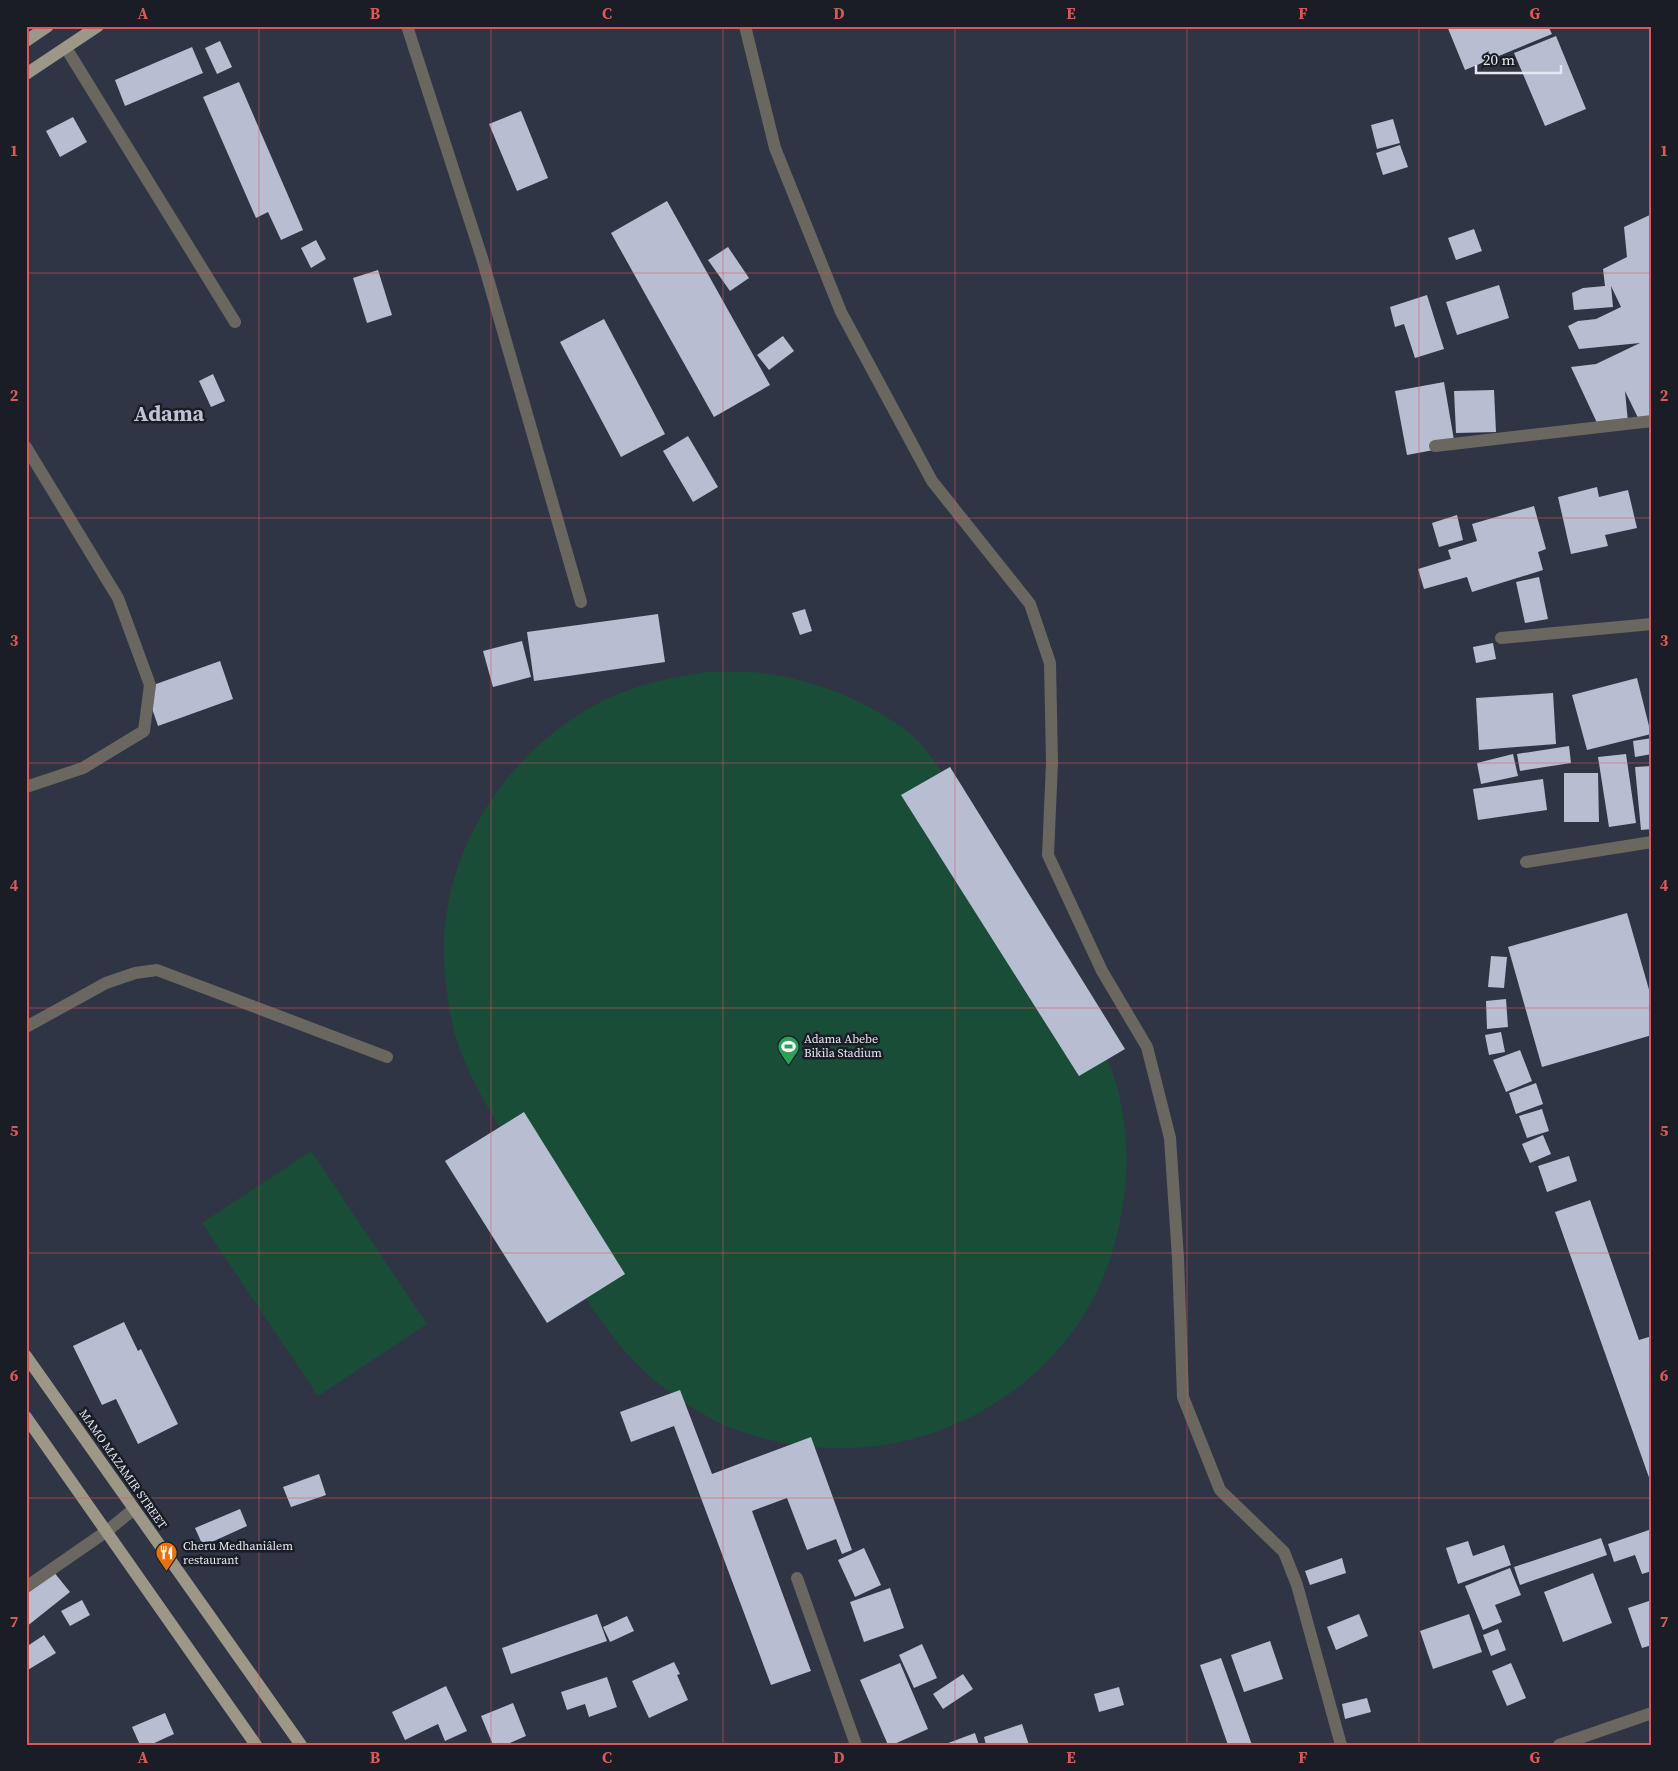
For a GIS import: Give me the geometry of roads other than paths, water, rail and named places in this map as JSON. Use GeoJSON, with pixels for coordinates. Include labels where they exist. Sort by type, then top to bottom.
{"type":"FeatureCollection","features":[{"type":"Feature","properties":{"kind":"main road"},"geometry":{"type":"LineString","coordinates":[[26,41],[48,26]]}},
{"type":"Feature","properties":{"kind":"main road"},"geometry":{"type":"LineString","coordinates":[[26,74],[98,26]]}},
{"type":"Feature","properties":{"kind":"main road","name":"MAMO MAZAMIR STREET"},"geometry":{"type":"LineString","coordinates":[[26,1356],[301,1745]]}},
{"type":"Feature","properties":{"kind":"main road"},"geometry":{"type":"LineString","coordinates":[[26,1417],[256,1745]]}},
{"type":"Feature","properties":{"kind":"street"},"geometry":{"type":"LineString","coordinates":[[407,26],[482,258],[581,602]]}},
{"type":"Feature","properties":{"kind":"street"},"geometry":{"type":"LineString","coordinates":[[745,26],[775,148],[841,312],[932,481],[1030,604],[1050,663],[1052,763],[1048,855],[1102,971],[1147,1047],[1170,1138],[1178,1258],[1183,1397],[1220,1490],[1284,1552],[1297,1585],[1341,1745]]}},
{"type":"Feature","properties":{"kind":"street"},"geometry":{"type":"LineString","coordinates":[[66,48],[235,322]]}},
{"type":"Feature","properties":{"kind":"street"},"geometry":{"type":"LineString","coordinates":[[1435,446],[1652,421]]}},
{"type":"Feature","properties":{"kind":"street"},"geometry":{"type":"LineString","coordinates":[[26,447],[118,598],[150,685],[144,731],[83,768],[26,787]]}},
{"type":"Feature","properties":{"kind":"street"},"geometry":{"type":"LineString","coordinates":[[1501,638],[1652,624]]}},
{"type":"Feature","properties":{"kind":"street"},"geometry":{"type":"LineString","coordinates":[[1526,862],[1652,842]]}},
{"type":"Feature","properties":{"kind":"street"},"geometry":{"type":"LineString","coordinates":[[26,1027],[106,982],[135,973],[156,970],[387,1057]]}},
{"type":"Feature","properties":{"kind":"street"},"geometry":{"type":"LineString","coordinates":[[26,1587],[107,1531],[134,1509]]}},
{"type":"Feature","properties":{"kind":"street"},"geometry":{"type":"LineString","coordinates":[[797,1578],[856,1745]]}},
{"type":"Feature","properties":{"kind":"street"},"geometry":{"type":"LineString","coordinates":[[1561,1745],[1652,1713]]}},
{"type":"Feature","properties":{"kind":"place","name":"Adama Abebe Bikila Stadium"},"geometry":{"type":"Point","coordinates":[788,1065]}},
{"type":"Feature","properties":{"kind":"place","name":"Cheru Medhaniâlem restaurant"},"geometry":{"type":"Point","coordinates":[167,1572]}},
{"type":"Feature","properties":{"kind":"district","name":"Adama"},"geometry":{"type":"Point","coordinates":[169,413]}}]}
